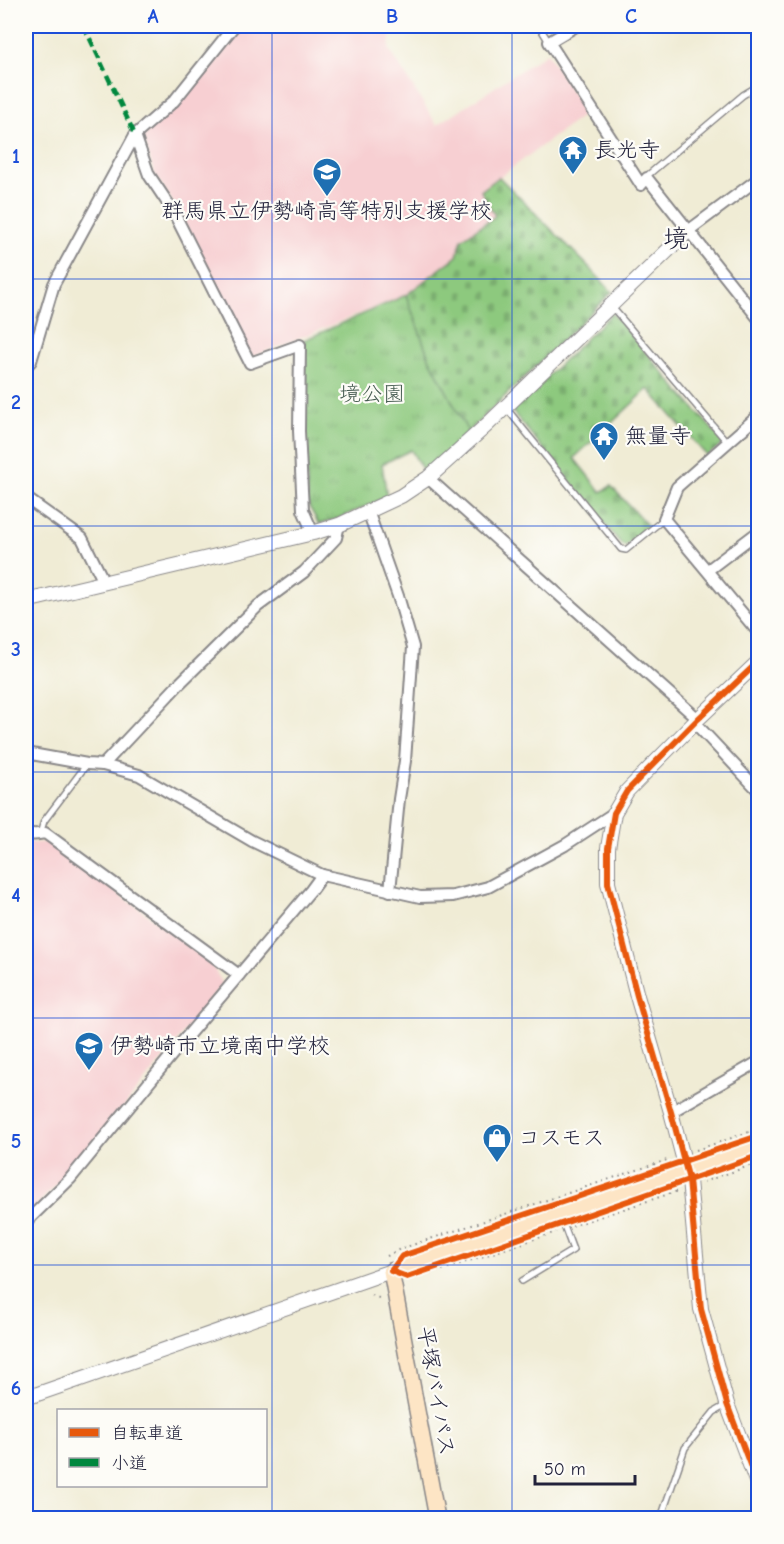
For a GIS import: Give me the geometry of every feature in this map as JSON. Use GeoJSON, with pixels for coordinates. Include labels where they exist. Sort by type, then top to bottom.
{"type":"FeatureCollection","features":[{"type":"Feature","properties":{"kind":"main road"},"geometry":{"type":"LineString","coordinates":[[391,1271],[563,1222],[688,1179],[759,1146]]}},
{"type":"Feature","properties":{"kind":"main road","name":"平塚バイパス"},"geometry":{"type":"LineString","coordinates":[[391,1271],[437,1518]]}},
{"type":"Feature","properties":{"kind":"street"},"geometry":{"type":"LineString","coordinates":[[26,366],[31,361],[54,284],[135,135],[174,101],[234,26]]}},
{"type":"Feature","properties":{"kind":"street"},"geometry":{"type":"LineString","coordinates":[[576,26],[549,42],[641,185],[647,178],[759,318]]}},
{"type":"Feature","properties":{"kind":"street"},"geometry":{"type":"LineString","coordinates":[[135,135],[149,175],[173,212],[250,363],[300,345],[299,431],[303,510],[312,533]]}},
{"type":"Feature","properties":{"kind":"street"},"geometry":{"type":"LineString","coordinates":[[26,601],[312,533],[339,525],[400,496],[428,478],[506,407],[688,231],[759,179]]}},
{"type":"Feature","properties":{"kind":"street"},"geometry":{"type":"LineString","coordinates":[[759,416],[677,488],[664,519],[759,632]]}},
{"type":"Feature","properties":{"kind":"street"},"geometry":{"type":"LineString","coordinates":[[428,478],[696,721],[759,790]]}},
{"type":"Feature","properties":{"kind":"street"},"geometry":{"type":"LineString","coordinates":[[26,498],[82,538],[104,582]]}},
{"type":"Feature","properties":{"kind":"street"},"geometry":{"type":"LineString","coordinates":[[368,511],[413,647],[405,761],[390,891]]}},
{"type":"Feature","properties":{"kind":"street"},"geometry":{"type":"LineString","coordinates":[[103,765],[179,684],[258,606],[303,572],[336,537],[339,525]]}},
{"type":"Feature","properties":{"kind":"street"},"geometry":{"type":"LineString","coordinates":[[708,570],[759,532]]}},
{"type":"Feature","properties":{"kind":"street"},"geometry":{"type":"LineString","coordinates":[[759,662],[696,721],[627,791],[614,813],[608,848],[608,884],[688,1179],[701,1308],[727,1404],[759,1486]]}},
{"type":"Feature","properties":{"kind":"street"},"geometry":{"type":"LineString","coordinates":[[26,753],[103,765],[138,775],[252,841],[322,875],[420,897],[453,896],[489,886],[564,845],[614,813]]}},
{"type":"Feature","properties":{"kind":"street"},"geometry":{"type":"LineString","coordinates":[[26,832],[29,834],[45,833],[239,975]]}},
{"type":"Feature","properties":{"kind":"street"},"geometry":{"type":"LineString","coordinates":[[26,1222],[70,1179],[322,875]]}},
{"type":"Feature","properties":{"kind":"street"},"geometry":{"type":"LineString","coordinates":[[671,1112],[759,1062]]}},
{"type":"Feature","properties":{"kind":"street"},"geometry":{"type":"LineString","coordinates":[[26,1398],[391,1271]]}},
{"type":"Feature","properties":{"kind":"lane"},"geometry":{"type":"LineString","coordinates":[[539,26],[549,42]]}},
{"type":"Feature","properties":{"kind":"lane"},"geometry":{"type":"LineString","coordinates":[[647,178],[743,95],[759,86]]}},
{"type":"Feature","properties":{"kind":"lane"},"geometry":{"type":"LineString","coordinates":[[611,305],[728,443]]}},
{"type":"Feature","properties":{"kind":"lane"},"geometry":{"type":"LineString","coordinates":[[506,407],[621,549],[626,550],[664,519]]}},
{"type":"Feature","properties":{"kind":"lane"},"geometry":{"type":"LineString","coordinates":[[40,834],[44,821],[87,764]]}},
{"type":"Feature","properties":{"kind":"lane"},"geometry":{"type":"LineString","coordinates":[[522,1281],[573,1250],[563,1222]]}},
{"type":"Feature","properties":{"kind":"lane"},"geometry":{"type":"LineString","coordinates":[[660,1518],[685,1448],[714,1412],[727,1404]]}},
{"type":"Feature","properties":{"kind":"path"},"geometry":{"type":"LineString","coordinates":[[400,1249],[759,1129]]}},
{"type":"Feature","properties":{"kind":"path"},"geometry":{"type":"LineString","coordinates":[[716,1151],[759,1136]]}},
{"type":"Feature","properties":{"kind":"path"},"geometry":{"type":"LineString","coordinates":[[441,1268],[563,1222],[759,1156]]}},
{"type":"Feature","properties":{"kind":"path"},"geometry":{"type":"LineString","coordinates":[[688,1179],[759,1162]]}},
{"type":"Feature","properties":{"kind":"path"},"geometry":{"type":"LineString","coordinates":[[372,1294],[384,1300]]}},
{"type":"Feature","properties":{"kind":"shaded area","name":"群馬県立伊勢崎高等特別支援学校"},"geometry":{"type":"Polygon","coordinates":[[[239,26],[390,26],[389,49],[437,125],[547,53],[586,113],[481,191],[495,216],[462,239],[457,256],[406,295],[252,357],[174,204],[154,173],[143,137],[177,103],[239,26]]]}},
{"type":"Feature","properties":{"kind":"shaded area","name":"伊勢崎市立境南中学校"},"geometry":{"type":"Polygon","coordinates":[[[26,839],[33,843],[49,842],[209,960],[223,984],[82,1159],[26,1216],[26,839]]]}},
{"type":"Feature","properties":{"kind":"green space"},"geometry":{"type":"Polygon","coordinates":[[[499,177],[612,292],[468,432],[429,358],[406,295],[457,256],[462,239],[495,216],[481,191],[499,177]]]}},
{"type":"Feature","properties":{"kind":"green space","name":"境公園"},"geometry":{"type":"Polygon","coordinates":[[[406,295],[429,358],[468,432],[425,474],[411,450],[382,464],[387,497],[337,519],[319,524],[308,505],[304,340],[406,295]]]}},
{"type":"Feature","properties":{"kind":"green space"},"geometry":{"type":"Polygon","coordinates":[[[612,313],[724,443],[707,456],[648,389],[574,458],[601,492],[611,486],[648,526],[625,546],[512,411],[612,313]]]}},
{"type":"Feature","properties":{"kind":"marked path"},"geometry":{"type":"LineString","coordinates":[[84,26],[135,135]]}},
{"type":"Feature","properties":{"kind":"cycle path"},"geometry":{"type":"LineString","coordinates":[[758,662],[627,791],[614,813],[608,848],[608,883],[689,1180],[701,1309],[727,1404],[758,1486]]}},
{"type":"Feature","properties":{"kind":"cycle path"},"geometry":{"type":"LineString","coordinates":[[758,1136],[402,1256],[391,1271],[407,1277],[758,1156]]}},
{"type":"Feature","properties":{"kind":"place","name":"長光寺"},"geometry":{"type":"Point","coordinates":[573,176]}},
{"type":"Feature","properties":{"kind":"place","name":"群馬県立伊勢崎高等特別支援学校"},"geometry":{"type":"Point","coordinates":[327,198]}},
{"type":"Feature","properties":{"kind":"place","name":"無量寺"},"geometry":{"type":"Point","coordinates":[604,462]}},
{"type":"Feature","properties":{"kind":"place","name":"伊勢崎市立境南中学校"},"geometry":{"type":"Point","coordinates":[89,1072]}},
{"type":"Feature","properties":{"kind":"place","name":"コスモス"},"geometry":{"type":"Point","coordinates":[497,1164]}},
{"type":"Feature","properties":{"kind":"district","name":"境"},"geometry":{"type":"Point","coordinates":[676,239]}}]}
